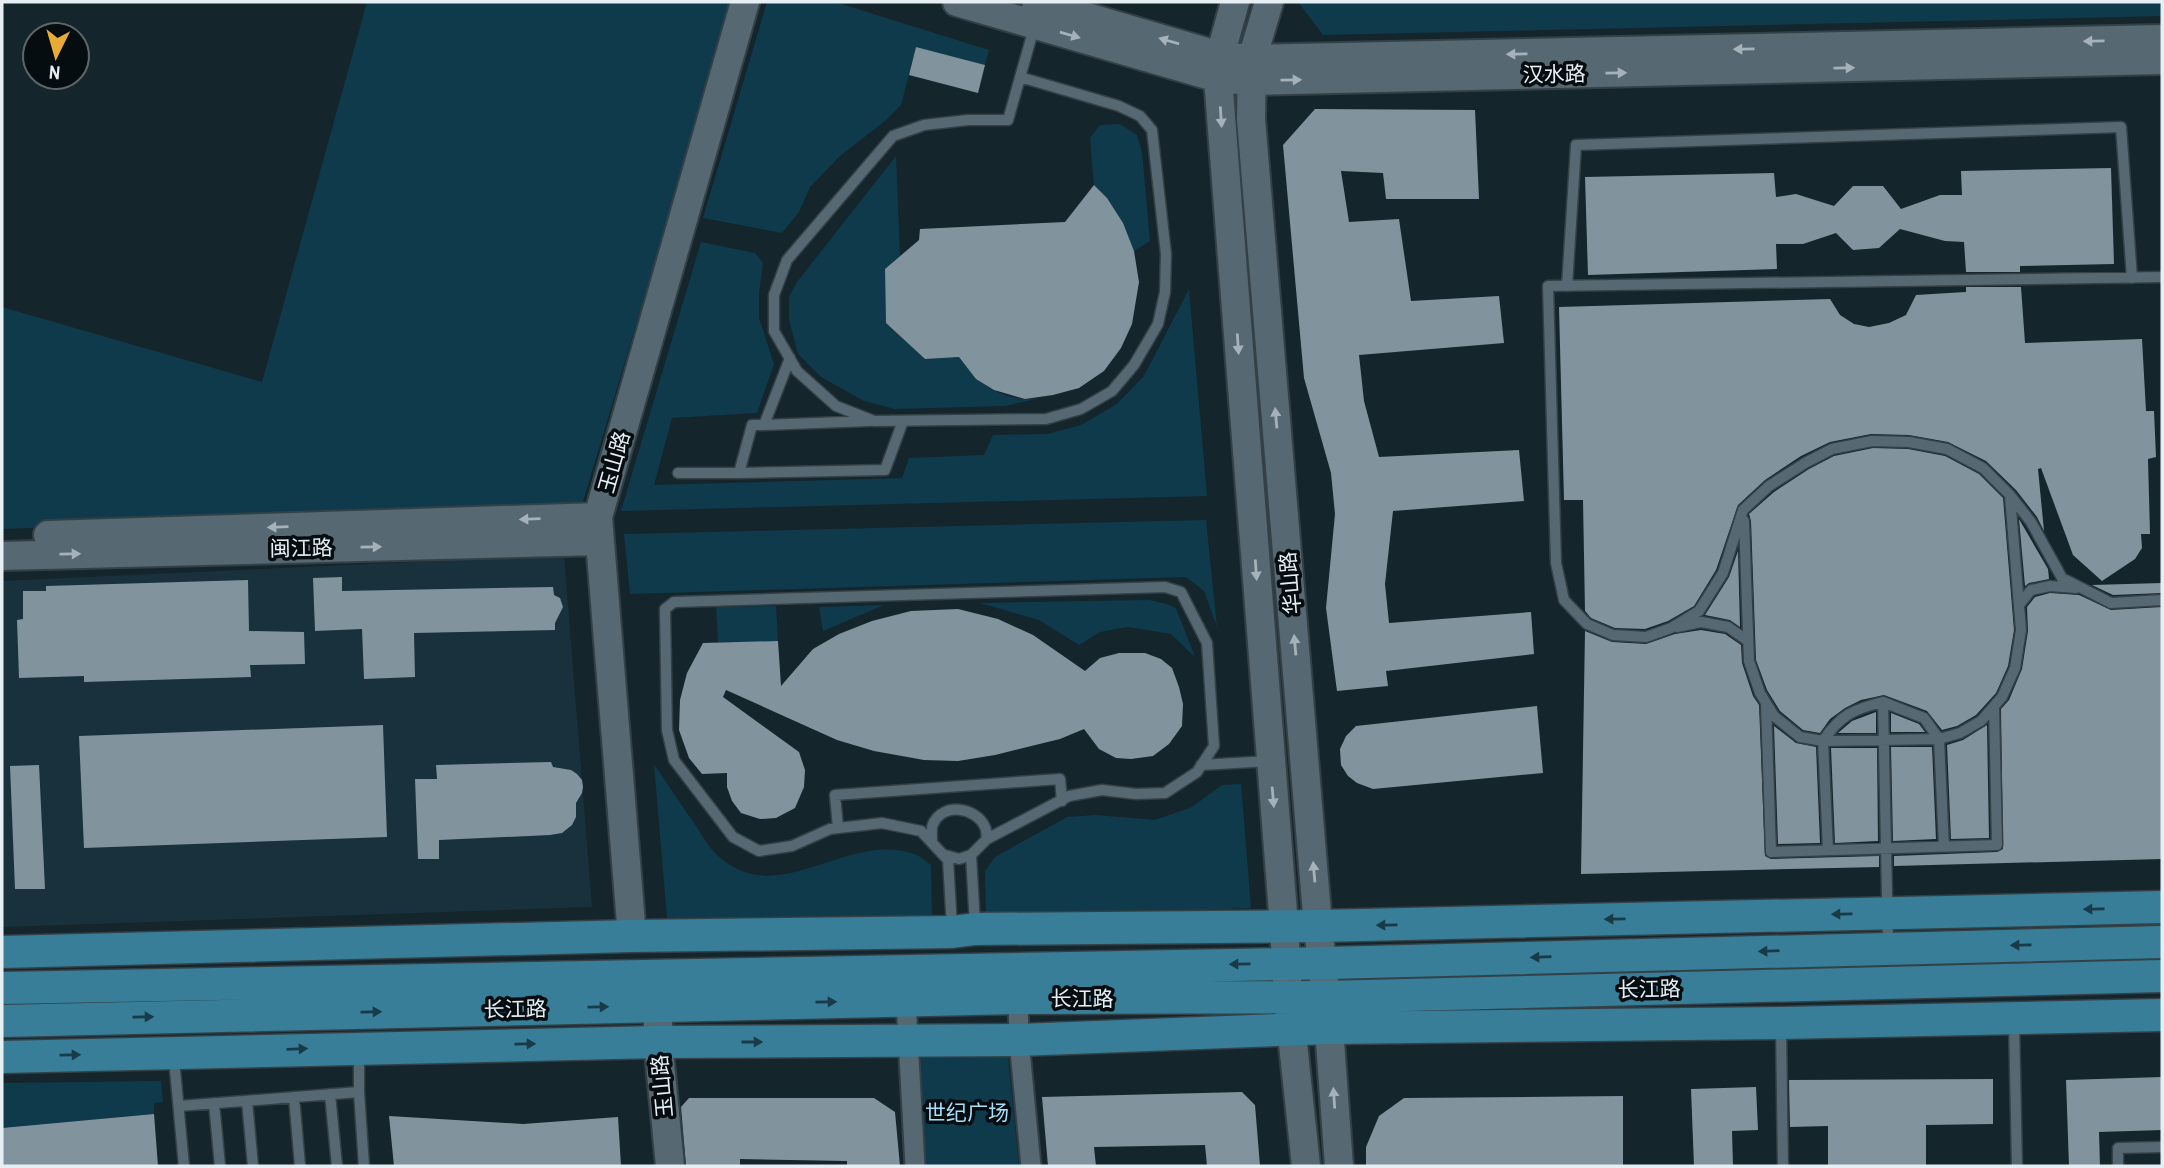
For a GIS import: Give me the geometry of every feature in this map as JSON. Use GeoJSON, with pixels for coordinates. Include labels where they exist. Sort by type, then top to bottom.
{"type":"FeatureCollection","features":[{"type":"Feature","properties":{"kind":"main road","name":"玉山路"},"geometry":{"type":"LineString","coordinates":[[632,936],[599,529],[745,2]]}},
{"type":"Feature","properties":{"kind":"main road","name":"汉水路"},"geometry":{"type":"LineString","coordinates":[[957,2],[1036,13],[1219,67],[1252,70],[2162,60]]}},
{"type":"Feature","properties":{"kind":"main road","name":"华山路"},"geometry":{"type":"LineString","coordinates":[[1235,2],[1219,67],[1288,997],[1306,1166]]}},
{"type":"Feature","properties":{"kind":"main road","name":"华山路"},"geometry":{"type":"LineString","coordinates":[[1269,2],[1252,70],[1252,133],[1339,1166]]}},
{"type":"Feature","properties":{"kind":"main road","name":"汉水路"},"geometry":{"type":"LineString","coordinates":[[1252,70],[2162,39]]}},
{"type":"Feature","properties":{"kind":"main road","name":"闽江路"},"geometry":{"type":"LineString","coordinates":[[2,537],[599,529]]}},
{"type":"Feature","properties":{"kind":"main road","name":"闽江路"},"geometry":{"type":"LineString","coordinates":[[2,556],[599,529]]}},
{"type":"Feature","properties":{"kind":"main road"},"geometry":{"type":"LineString","coordinates":[[2,952],[632,936],[1318,926],[2162,907]]}},
{"type":"Feature","properties":{"kind":"main road","name":"长江路"},"geometry":{"type":"LineString","coordinates":[[2,989],[1287,964],[2162,942]]}},
{"type":"Feature","properties":{"kind":"main road","name":"长江路"},"geometry":{"type":"LineString","coordinates":[[2,1021],[1018,998],[1326,997],[2162,976]]}},
{"type":"Feature","properties":{"kind":"main road","name":"玉山路"},"geometry":{"type":"LineString","coordinates":[[658,1006],[670,1166]]}},
{"type":"Feature","properties":{"kind":"main road"},"geometry":{"type":"LineString","coordinates":[[2,1056],[659,1042],[1019,1040],[1329,1028],[2162,1015]]}},
{"type":"Feature","properties":{"kind":"street"},"geometry":{"type":"LineString","coordinates":[[1018,998],[1019,1040],[1031,1166]]}},
{"type":"Feature","properties":{"kind":"street"},"geometry":{"type":"LineString","coordinates":[[906,1001],[915,1166]]}},
{"type":"Feature","properties":{"kind":"lane"},"geometry":{"type":"LineString","coordinates":[[874,421],[836,406],[797,371],[774,331],[774,295],[787,261],[893,136],[924,125],[968,120],[1008,120],[1036,13]]}},
{"type":"Feature","properties":{"kind":"lane"},"geometry":{"type":"LineString","coordinates":[[739,473],[752,425],[1046,419],[1081,409],[1112,391],[1134,365],[1158,324],[1165,292],[1166,254],[1152,130],[1140,116],[1119,106],[1020,77]]}},
{"type":"Feature","properties":{"kind":"lane"},"geometry":{"type":"LineString","coordinates":[[1567,286],[1576,145],[2121,127],[2132,278]]}},
{"type":"Feature","properties":{"kind":"lane"},"geometry":{"type":"LineString","coordinates":[[1748,640],[1728,627],[1701,622],[1671,628],[1646,637],[1613,635],[1587,624],[1564,600],[1556,563],[1548,286],[2162,276]]}},
{"type":"Feature","properties":{"kind":"lane"},"geometry":{"type":"LineString","coordinates":[[764,425],[790,358]]}},
{"type":"Feature","properties":{"kind":"lane"},"geometry":{"type":"LineString","coordinates":[[678,473],[885,470],[903,421]]}},
{"type":"Feature","properties":{"kind":"lane"},"geometry":{"type":"LineString","coordinates":[[1671,628],[1699,611],[1723,573],[1743,510],[1769,486],[1805,463],[1832,449],[1872,441],[1909,442],[1947,449],[1983,468],[2010,495],[2031,522],[2062,578],[2111,603],[2162,600]]}},
{"type":"Feature","properties":{"kind":"lane"},"geometry":{"type":"LineString","coordinates":[[1743,510],[1749,662],[1760,693],[1774,716],[1800,737],[1824,741],[1940,739],[1960,733],[1981,720],[2001,697],[2015,668],[2021,630],[2010,495]]}},
{"type":"Feature","properties":{"kind":"lane"},"geometry":{"type":"LineString","coordinates":[[2019,605],[2031,590],[2050,586],[2084,589]]}},
{"type":"Feature","properties":{"kind":"lane"},"geometry":{"type":"LineString","coordinates":[[944,855],[959,859],[971,855],[987,839],[1069,796],[1102,790],[1136,794],[1166,793],[1197,772],[1214,746],[1207,643],[1181,592],[1165,587],[674,602],[665,609],[667,730],[674,760],[733,837],[759,851],[792,846],[838,828],[882,823],[920,831],[948,860],[963,930]]}},
{"type":"Feature","properties":{"kind":"lane"},"geometry":{"type":"LineString","coordinates":[[1828,850],[1824,741],[1845,715],[1883,702],[1924,718],[1940,739],[1944,846]]}},
{"type":"Feature","properties":{"kind":"lane"},"geometry":{"type":"LineString","coordinates":[[1883,702],[1888,947]]}},
{"type":"Feature","properties":{"kind":"lane"},"geometry":{"type":"LineString","coordinates":[[1766,704],[1771,852],[1997,845],[1994,706]]}},
{"type":"Feature","properties":{"kind":"lane"},"geometry":{"type":"LineString","coordinates":[[1201,765],[1270,761]]}},
{"type":"Feature","properties":{"kind":"lane"},"geometry":{"type":"LineString","coordinates":[[838,828],[835,795],[1060,779],[1062,801]]}},
{"type":"Feature","properties":{"kind":"lane"},"geometry":{"type":"LineString","coordinates":[[932,842],[933,824],[943,813],[957,809],[974,814],[985,827],[987,839]]}},
{"type":"Feature","properties":{"kind":"lane"},"geometry":{"type":"LineString","coordinates":[[963,930],[971,855]]}},
{"type":"Feature","properties":{"kind":"lane"},"geometry":{"type":"LineString","coordinates":[[2014,1018],[2017,1166]]}},
{"type":"Feature","properties":{"kind":"lane"},"geometry":{"type":"LineString","coordinates":[[1781,1023],[1783,1166]]}},
{"type":"Feature","properties":{"kind":"lane"},"geometry":{"type":"LineString","coordinates":[[359,1047],[359,1092],[365,1166]]}},
{"type":"Feature","properties":{"kind":"lane"},"geometry":{"type":"LineString","coordinates":[[174,1054],[184,1166]]}},
{"type":"Feature","properties":{"kind":"lane"},"geometry":{"type":"LineString","coordinates":[[179,1106],[359,1092]]}},
{"type":"Feature","properties":{"kind":"lane"},"geometry":{"type":"LineString","coordinates":[[330,1094],[337,1166]]}},
{"type":"Feature","properties":{"kind":"lane"},"geometry":{"type":"LineString","coordinates":[[294,1097],[300,1166]]}},
{"type":"Feature","properties":{"kind":"lane"},"geometry":{"type":"LineString","coordinates":[[247,1101],[253,1166]]}},
{"type":"Feature","properties":{"kind":"lane"},"geometry":{"type":"LineString","coordinates":[[214,1103],[220,1166]]}},
{"type":"Feature","properties":{"kind":"lane"},"geometry":{"type":"LineString","coordinates":[[2118,1166],[2118,1149],[2162,1147]]}},
{"type":"Feature","properties":{"kind":"shaded area"},"geometry":{"type":"Polygon","coordinates":[[[564,555],[592,907],[2,927],[2,581],[564,555]]]}},
{"type":"Feature","properties":{"kind":"green space"},"geometry":{"type":"Polygon","coordinates":[[[367,2],[733,2],[581,508],[2,529],[2,307],[262,382],[367,2]]]}},
{"type":"Feature","properties":{"kind":"green space"},"geometry":{"type":"Polygon","coordinates":[[[767,2],[835,2],[989,50],[985,65],[916,47],[901,105],[840,156],[810,187],[799,212],[782,233],[703,218],[767,2]]]}},
{"type":"Feature","properties":{"kind":"green space"},"geometry":{"type":"Polygon","coordinates":[[[1298,2],[2162,2],[2162,16],[1323,35],[1298,2]]]}},
{"type":"Feature","properties":{"kind":"green space"},"geometry":{"type":"Polygon","coordinates":[[[1120,124],[1137,135],[1142,152],[1150,241],[1134,251],[1118,216],[1094,185],[1090,138],[1100,125],[1120,124]]]}},
{"type":"Feature","properties":{"kind":"green space"},"geometry":{"type":"Polygon","coordinates":[[[896,156],[900,256],[885,269],[886,323],[925,359],[959,357],[979,380],[1003,394],[1027,399],[1053,395],[1005,406],[895,409],[864,401],[821,377],[798,354],[789,320],[789,297],[797,282],[896,156]]]}},
{"type":"Feature","properties":{"kind":"green space"},"geometry":{"type":"Polygon","coordinates":[[[701,242],[755,253],[763,263],[759,318],[774,364],[757,413],[672,418],[654,485],[902,478],[909,458],[984,455],[993,435],[1047,434],[1081,425],[1117,404],[1144,376],[1189,289],[1207,496],[621,511],[701,242]]]}},
{"type":"Feature","properties":{"kind":"green space"},"geometry":{"type":"Polygon","coordinates":[[[1206,520],[1217,627],[1204,591],[1186,577],[630,594],[624,534],[1206,520]]]}},
{"type":"Feature","properties":{"kind":"green space"},"geometry":{"type":"Polygon","coordinates":[[[1149,600],[1176,608],[1195,657],[1171,634],[1128,627],[1100,632],[1079,645],[1039,620],[980,603],[1149,600]]]}},
{"type":"Feature","properties":{"kind":"green space"},"geometry":{"type":"Polygon","coordinates":[[[884,605],[823,631],[819,607],[884,605]]]}},
{"type":"Feature","properties":{"kind":"green space"},"geometry":{"type":"Polygon","coordinates":[[[776,606],[778,641],[718,642],[716,607],[776,606]]]}},
{"type":"Feature","properties":{"kind":"green space"},"geometry":{"type":"Polygon","coordinates":[[[654,764],[710,847],[739,870],[763,876],[787,874],[863,852],[888,850],[914,854],[931,865],[932,920],[668,930],[654,764]]]}},
{"type":"Feature","properties":{"kind":"green space"},"geometry":{"type":"Polygon","coordinates":[[[1241,784],[1251,908],[986,919],[985,871],[995,857],[1067,817],[1096,815],[1155,820],[1192,807],[1222,785],[1241,784]]]}},
{"type":"Feature","properties":{"kind":"green space","name":"世纪广场"},"geometry":{"type":"Polygon","coordinates":[[[1008,1056],[1019,1166],[926,1166],[916,1058],[1008,1056]]]}},
{"type":"Feature","properties":{"kind":"green space"},"geometry":{"type":"Polygon","coordinates":[[[161,1081],[163,1102],[154,1103],[154,1114],[2,1128],[2,1083],[161,1081]]]}},
{"type":"Feature","properties":{"kind":"building"},"geometry":{"type":"Polygon","coordinates":[[[916,47],[985,65],[978,93],[909,75],[916,47]]]}},
{"type":"Feature","properties":{"kind":"building"},"geometry":{"type":"Polygon","coordinates":[[[1315,109],[1475,110],[1479,199],[1386,199],[1383,173],[1341,171],[1349,222],[1399,219],[1411,301],[1499,296],[1504,343],[1359,355],[1364,401],[1379,457],[1519,450],[1524,501],[1393,511],[1385,584],[1389,623],[1531,612],[1534,654],[1386,671],[1388,686],[1337,691],[1326,608],[1335,514],[1331,473],[1304,378],[1283,145],[1315,109]]]}},
{"type":"Feature","properties":{"kind":"building"},"geometry":{"type":"Polygon","coordinates":[[[2111,168],[2114,264],[2020,266],[2020,272],[1966,272],[1964,242],[1945,241],[1900,229],[1879,248],[1853,250],[1836,233],[1803,244],[1776,244],[1777,269],[1588,275],[1585,177],[1774,173],[1776,197],[1796,194],[1834,206],[1853,186],[1883,186],[1901,209],[1940,195],[1962,195],[1961,171],[2111,168]]]}},
{"type":"Feature","properties":{"kind":"building"},"geometry":{"type":"Polygon","coordinates":[[[1094,185],[1107,198],[1123,223],[1134,251],[1139,282],[1132,324],[1121,348],[1104,371],[1079,388],[1025,399],[994,390],[976,379],[959,357],[925,359],[886,323],[885,269],[919,240],[920,229],[1065,222],[1094,185]]]}},
{"type":"Feature","properties":{"kind":"building"},"geometry":{"type":"Polygon","coordinates":[[[1966,287],[2021,287],[2025,343],[2142,339],[2146,411],[2154,411],[2156,457],[2148,459],[2150,534],[2141,534],[2142,548],[2135,559],[2102,581],[2073,555],[2041,468],[2038,469],[2044,531],[2037,517],[2016,490],[1986,461],[1948,442],[1909,435],[1871,434],[1830,442],[1801,456],[1765,480],[1738,505],[1716,570],[1694,606],[1668,621],[1645,629],[1615,628],[1591,618],[1585,611],[1583,500],[1564,500],[1559,307],[1830,299],[1840,315],[1854,324],[1869,327],[1889,323],[1906,315],[1916,295],[1966,292],[1966,287]]]}},
{"type":"Feature","properties":{"kind":"building"},"geometry":{"type":"Polygon","coordinates":[[[1873,448],[1908,449],[1945,456],[1979,474],[2003,498],[2014,630],[2008,666],[1996,693],[1976,715],[1957,726],[1942,730],[1927,711],[1884,695],[1861,700],[1845,708],[1830,719],[1820,733],[1803,730],[1780,711],[1767,690],[1756,660],[1749,514],[1774,492],[1809,469],[1834,456],[1873,448]]]}},
{"type":"Feature","properties":{"kind":"building"},"geometry":{"type":"Polygon","coordinates":[[[2019,519],[2048,569],[2049,579],[2025,586],[2019,519]]]}},
{"type":"Feature","properties":{"kind":"building"},"geometry":{"type":"Polygon","coordinates":[[[1738,551],[1740,627],[1730,620],[1705,615],[1729,577],[1738,551]]]}},
{"type":"Feature","properties":{"kind":"building"},"geometry":{"type":"Polygon","coordinates":[[[342,577],[342,591],[553,587],[554,595],[560,598],[563,607],[555,623],[555,630],[414,633],[415,677],[364,679],[362,629],[315,631],[313,578],[342,577]]]}},
{"type":"Feature","properties":{"kind":"building"},"geometry":{"type":"Polygon","coordinates":[[[248,580],[249,631],[304,632],[305,664],[250,665],[251,677],[84,682],[84,676],[19,678],[17,620],[23,619],[23,591],[46,591],[46,586],[248,580]]]}},
{"type":"Feature","properties":{"kind":"building"},"geometry":{"type":"Polygon","coordinates":[[[2162,583],[2162,593],[2113,595],[2092,585],[2162,583]]]}},
{"type":"Feature","properties":{"kind":"building"},"geometry":{"type":"Polygon","coordinates":[[[2050,593],[2079,595],[2111,610],[2162,607],[2162,859],[1894,866],[1894,856],[1997,852],[2003,849],[2001,709],[2009,700],[2022,669],[2028,631],[2027,607],[2035,597],[2050,593]]]}},
{"type":"Feature","properties":{"kind":"building"},"geometry":{"type":"Polygon","coordinates":[[[958,609],[998,619],[1033,635],[1085,671],[1100,658],[1119,653],[1145,653],[1161,659],[1172,668],[1179,687],[1183,704],[1182,726],[1169,744],[1153,756],[1131,759],[1116,758],[1099,749],[1084,729],[1060,739],[995,755],[958,761],[924,760],[874,751],[837,740],[726,690],[723,697],[799,752],[805,770],[804,787],[795,808],[776,818],[760,819],[741,813],[732,801],[727,787],[727,773],[702,774],[689,758],[679,730],[680,700],[687,673],[703,643],[778,641],[781,686],[813,649],[839,634],[872,621],[911,611],[958,609]]]}},
{"type":"Feature","properties":{"kind":"building"},"geometry":{"type":"Polygon","coordinates":[[[1701,630],[1725,634],[1741,645],[1742,663],[1753,696],[1759,705],[1765,856],[1771,859],[1879,856],[1879,867],[1581,874],[1585,631],[1612,642],[1646,644],[1675,634],[1701,630]]]}},
{"type":"Feature","properties":{"kind":"building"},"geometry":{"type":"Polygon","coordinates":[[[1537,706],[1543,773],[1373,789],[1357,783],[1341,765],[1340,749],[1346,736],[1356,726],[1537,706]]]}},
{"type":"Feature","properties":{"kind":"building"},"geometry":{"type":"Polygon","coordinates":[[[1876,712],[1876,733],[1838,733],[1852,721],[1876,712]]]}},
{"type":"Feature","properties":{"kind":"building"},"geometry":{"type":"Polygon","coordinates":[[[1891,713],[1919,724],[1925,732],[1891,732],[1891,713]]]}},
{"type":"Feature","properties":{"kind":"building"},"geometry":{"type":"Polygon","coordinates":[[[383,725],[387,837],[84,848],[79,736],[383,725]]]}},
{"type":"Feature","properties":{"kind":"building"},"geometry":{"type":"Polygon","coordinates":[[[1987,725],[1989,838],[1951,839],[1947,745],[1963,740],[1987,725]]]}},
{"type":"Feature","properties":{"kind":"building"},"geometry":{"type":"Polygon","coordinates":[[[1774,726],[1796,743],[1816,747],[1820,843],[1778,844],[1774,726]]]}},
{"type":"Feature","properties":{"kind":"building"},"geometry":{"type":"Polygon","coordinates":[[[1891,747],[1932,747],[1936,839],[1893,841],[1891,747]]]}},
{"type":"Feature","properties":{"kind":"building"},"geometry":{"type":"Polygon","coordinates":[[[1831,748],[1877,748],[1878,841],[1835,843],[1831,748]]]}},
{"type":"Feature","properties":{"kind":"building"},"geometry":{"type":"Polygon","coordinates":[[[551,762],[553,767],[571,770],[582,780],[582,793],[576,803],[576,817],[572,825],[562,833],[439,840],[439,859],[418,859],[415,779],[437,779],[436,765],[551,762]]]}},
{"type":"Feature","properties":{"kind":"building"},"geometry":{"type":"Polygon","coordinates":[[[39,765],[45,889],[15,889],[10,766],[39,765]]]}},
{"type":"Feature","properties":{"kind":"building"},"geometry":{"type":"Polygon","coordinates":[[[2162,1077],[2162,1130],[2099,1132],[2100,1166],[2069,1166],[2066,1080],[2162,1077]]]}},
{"type":"Feature","properties":{"kind":"building"},"geometry":{"type":"Polygon","coordinates":[[[1993,1079],[1993,1124],[1926,1125],[1926,1166],[1828,1166],[1828,1126],[1790,1127],[1789,1080],[1993,1079]]]}},
{"type":"Feature","properties":{"kind":"building"},"geometry":{"type":"Polygon","coordinates":[[[1756,1087],[1758,1130],[1732,1131],[1733,1166],[1694,1166],[1691,1089],[1756,1087]]]}},
{"type":"Feature","properties":{"kind":"building"},"geometry":{"type":"Polygon","coordinates":[[[1242,1092],[1255,1105],[1260,1166],[1207,1166],[1205,1145],[1094,1147],[1096,1166],[1048,1166],[1042,1097],[1242,1092]]]}},
{"type":"Feature","properties":{"kind":"building"},"geometry":{"type":"Polygon","coordinates":[[[1623,1096],[1623,1166],[1366,1166],[1366,1147],[1379,1116],[1404,1098],[1623,1096]]]}},
{"type":"Feature","properties":{"kind":"building"},"geometry":{"type":"Polygon","coordinates":[[[689,1098],[874,1098],[895,1112],[900,1166],[847,1166],[847,1161],[740,1159],[740,1166],[686,1166],[681,1107],[689,1098]]]}},
{"type":"Feature","properties":{"kind":"building"},"geometry":{"type":"Polygon","coordinates":[[[154,1114],[158,1166],[2,1166],[2,1128],[154,1114]]]}},
{"type":"Feature","properties":{"kind":"building"},"geometry":{"type":"Polygon","coordinates":[[[389,1116],[523,1124],[618,1117],[621,1166],[394,1166],[389,1116]]]}}]}
